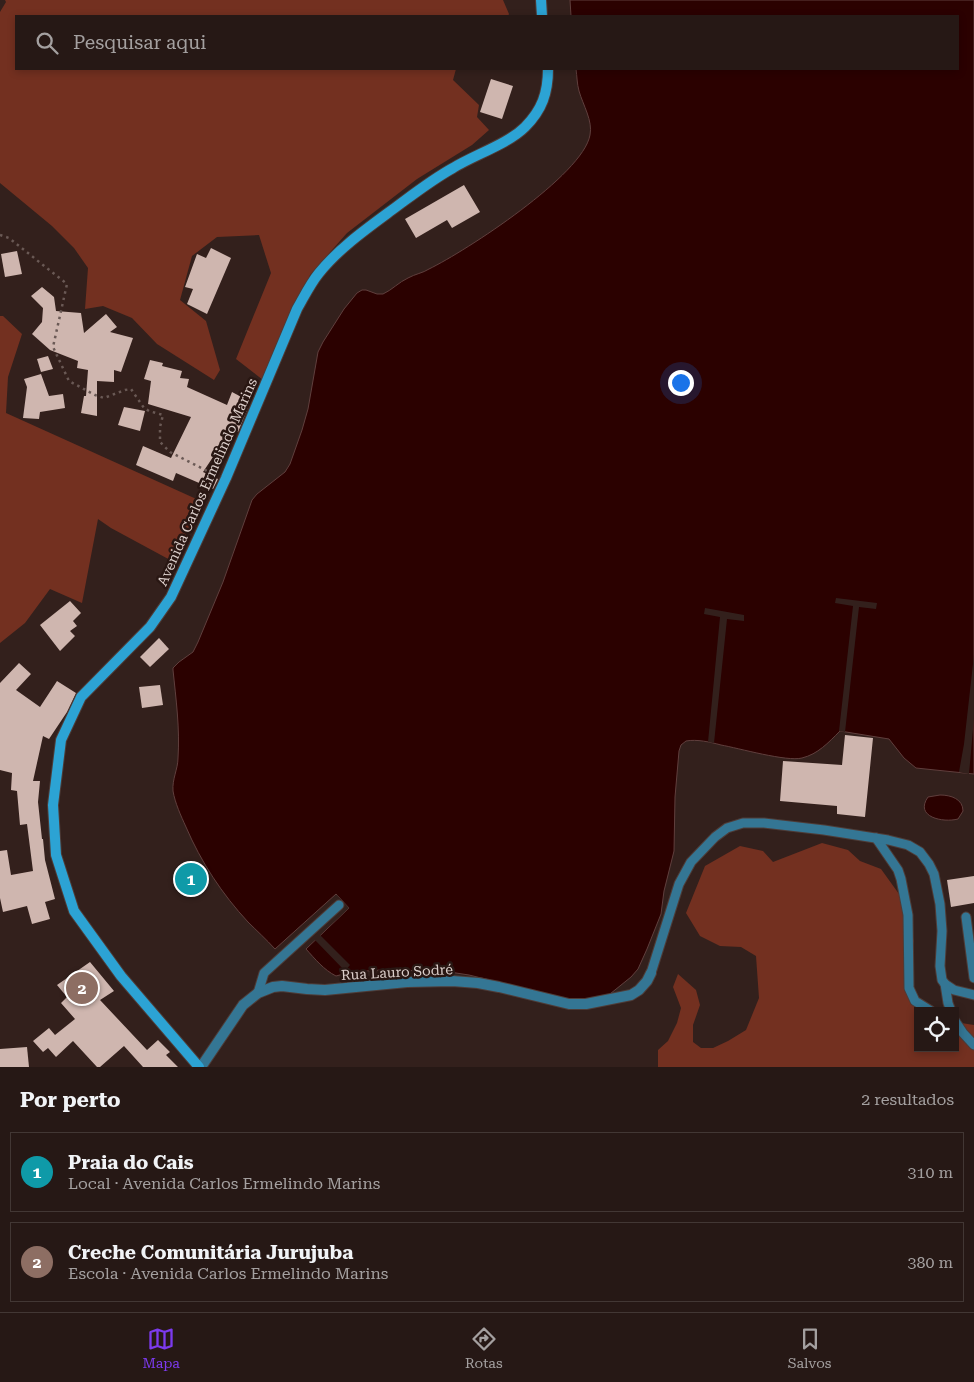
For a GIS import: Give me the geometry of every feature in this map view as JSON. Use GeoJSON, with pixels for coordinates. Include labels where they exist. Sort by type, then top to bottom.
{"type":"FeatureCollection","features":[{"type":"Feature","properties":{"kind":"street"},"geometry":{"type":"LineString","coordinates":[[541,0],[542,15]]}},
{"type":"Feature","properties":{"kind":"street","name":"Avenida Carlos Ermelindo Marins"},"geometry":{"type":"LineString","coordinates":[[200,1067],[121,976],[74,911],[56,855],[53,805],[62,740],[81,697],[150,627],[171,597],[226,478],[297,309],[310,285],[337,254],[366,229],[451,168],[507,140],[524,128],[543,101],[547,91],[548,70]]}},
{"type":"Feature","properties":{"kind":"street","name":"Rua Lauro Sodré"},"geometry":{"type":"LineString","coordinates":[[200,1067],[237,1012],[258,993],[272,987],[282,986],[307,990],[324,990],[366,985],[442,981],[478,983],[551,1001],[586,1004],[631,995],[639,990],[651,973]]}},
{"type":"Feature","properties":{"kind":"lane"},"geometry":{"type":"LineString","coordinates":[[651,973],[680,884],[696,857],[715,837],[727,828],[742,823],[764,823],[900,842],[920,852],[934,874],[940,904],[940,972],[945,984],[949,1007]]}},
{"type":"Feature","properties":{"kind":"lane"},"geometry":{"type":"LineString","coordinates":[[876,838],[898,870],[901,879],[908,915],[908,988],[915,1001],[923,1007]]}},
{"type":"Feature","properties":{"kind":"lane"},"geometry":{"type":"LineString","coordinates":[[258,993],[264,973],[338,905]]}},
{"type":"Feature","properties":{"kind":"lane"},"geometry":{"type":"LineString","coordinates":[[966,917],[974,978]]}},
{"type":"Feature","properties":{"kind":"lane"},"geometry":{"type":"LineString","coordinates":[[945,984],[954,990],[974,995]]}},
{"type":"Feature","properties":{"kind":"lane"},"geometry":{"type":"LineString","coordinates":[[959,1027],[974,1045]]}},
{"type":"Feature","properties":{"kind":"path"},"geometry":{"type":"LineString","coordinates":[[0,235],[9,238],[67,284],[53,347],[69,381],[104,398],[130,389],[144,408],[163,415],[160,427],[160,442],[170,452],[212,474],[226,478]]}},
{"type":"Feature","properties":{"kind":"shaded area"},"geometry":{"type":"Polygon","coordinates":[[[5,0],[503,0],[509,14],[15,15],[15,70],[456,70],[453,80],[479,105],[477,117],[489,130],[472,145],[417,179],[347,233],[310,275],[263,380],[236,359],[271,273],[259,235],[217,237],[192,256],[180,300],[206,321],[220,370],[214,380],[157,344],[132,318],[103,306],[85,309],[88,268],[74,248],[52,226],[0,183],[0,12],[6,2],[5,0]]]}},
{"type":"Feature","properties":{"kind":"shaded area"},"geometry":{"type":"Polygon","coordinates":[[[570,0],[974,0],[974,774],[916,768],[904,758],[889,739],[840,731],[818,751],[795,759],[704,741],[686,741],[681,745],[679,751],[675,797],[674,851],[664,891],[661,914],[638,969],[605,998],[580,1002],[469,975],[443,971],[381,970],[351,972],[336,976],[306,949],[349,908],[336,894],[275,949],[229,900],[198,853],[180,814],[173,791],[173,782],[178,762],[178,736],[173,668],[193,652],[198,642],[223,582],[252,500],[285,472],[290,464],[308,409],[318,352],[344,309],[357,293],[362,290],[383,294],[413,275],[427,270],[469,246],[521,210],[567,170],[583,152],[591,130],[578,88],[576,70],[959,70],[959,15],[571,15],[570,0]]]}},
{"type":"Feature","properties":{"kind":"shaded area"},"geometry":{"type":"Polygon","coordinates":[[[0,316],[3,316],[22,334],[8,377],[6,413],[203,502],[172,561],[98,519],[82,603],[50,589],[25,623],[0,643],[0,316]]]}},
{"type":"Feature","properties":{"kind":"shaded area"},"geometry":{"type":"Polygon","coordinates":[[[940,795],[952,797],[961,803],[963,811],[958,819],[938,819],[927,814],[925,804],[928,797],[940,795]]]}},
{"type":"Feature","properties":{"kind":"shaded area"},"geometry":{"type":"Polygon","coordinates":[[[822,843],[848,850],[860,861],[881,869],[899,894],[914,941],[908,960],[907,980],[924,1007],[914,1007],[914,1052],[959,1052],[959,1023],[974,1025],[974,1067],[658,1067],[658,1050],[668,1041],[677,1023],[681,1008],[673,987],[678,974],[696,990],[700,1005],[693,1025],[693,1042],[701,1048],[713,1048],[746,1030],[759,998],[756,956],[741,947],[720,946],[700,936],[686,913],[705,866],[740,846],[763,851],[773,862],[822,843]]]}},
{"type":"Feature","properties":{"kind":"pier"},"geometry":{"type":"Polygon","coordinates":[[[836,598],[877,603],[876,609],[859,607],[845,732],[839,731],[853,606],[835,603],[836,598]]]}},
{"type":"Feature","properties":{"kind":"pier"},"geometry":{"type":"Polygon","coordinates":[[[705,608],[744,615],[744,621],[727,619],[714,743],[708,742],[720,617],[704,614],[705,608]]]}},
{"type":"Feature","properties":{"kind":"pier"},"geometry":{"type":"Polygon","coordinates":[[[974,655],[974,718],[969,774],[959,772],[974,655]]]}},
{"type":"Feature","properties":{"kind":"pier"},"geometry":{"type":"Polygon","coordinates":[[[337,895],[349,908],[320,935],[350,965],[345,971],[315,940],[303,950],[346,908],[336,897],[291,938],[337,895]]]}},
{"type":"Feature","properties":{"kind":"building"},"geometry":{"type":"Polygon","coordinates":[[[491,79],[513,86],[502,119],[480,112],[491,79]]]}},
{"type":"Feature","properties":{"kind":"building"},"geometry":{"type":"Polygon","coordinates":[[[464,185],[480,212],[452,228],[447,220],[416,238],[405,219],[464,185]]]}},
{"type":"Feature","properties":{"kind":"building"},"geometry":{"type":"Polygon","coordinates":[[[211,248],[231,258],[207,314],[187,304],[193,289],[185,287],[197,254],[206,258],[211,248]]]}},
{"type":"Feature","properties":{"kind":"building"},"geometry":{"type":"Polygon","coordinates":[[[17,251],[22,274],[5,277],[1,254],[17,251]]]}},
{"type":"Feature","properties":{"kind":"building"},"geometry":{"type":"Polygon","coordinates":[[[42,287],[54,297],[56,311],[81,313],[84,333],[106,314],[117,327],[110,332],[133,338],[121,372],[114,370],[114,382],[97,381],[97,416],[81,413],[84,396],[86,396],[88,370],[77,368],[78,361],[50,350],[32,334],[42,322],[43,308],[31,296],[42,287]]]}},
{"type":"Feature","properties":{"kind":"building"},"geometry":{"type":"Polygon","coordinates":[[[48,356],[53,369],[41,372],[37,359],[48,356]]]}},
{"type":"Feature","properties":{"kind":"building"},"geometry":{"type":"Polygon","coordinates":[[[150,360],[163,363],[162,366],[182,371],[180,378],[189,379],[187,387],[227,405],[232,392],[249,401],[238,432],[228,427],[218,455],[215,454],[203,472],[218,479],[213,489],[176,473],[173,481],[136,465],[143,446],[171,458],[191,417],[148,404],[151,381],[144,379],[150,360]]]}},
{"type":"Feature","properties":{"kind":"building"},"geometry":{"type":"Polygon","coordinates":[[[41,374],[49,396],[63,394],[65,408],[40,412],[39,419],[23,418],[27,387],[24,379],[41,374]]]}},
{"type":"Feature","properties":{"kind":"building"},"geometry":{"type":"Polygon","coordinates":[[[124,407],[145,411],[140,431],[118,425],[124,407]]]}},
{"type":"Feature","properties":{"kind":"building"},"geometry":{"type":"Polygon","coordinates":[[[70,601],[81,613],[73,621],[77,626],[70,631],[75,636],[60,651],[40,625],[70,601]]]}},
{"type":"Feature","properties":{"kind":"building"},"geometry":{"type":"Polygon","coordinates":[[[159,638],[169,649],[150,667],[140,657],[159,638]]]}},
{"type":"Feature","properties":{"kind":"building"},"geometry":{"type":"Polygon","coordinates":[[[19,663],[31,674],[16,690],[40,707],[57,681],[76,693],[67,712],[49,739],[43,736],[33,781],[40,781],[38,802],[42,839],[45,860],[55,899],[45,902],[50,919],[32,924],[27,906],[3,912],[0,898],[0,851],[7,850],[11,875],[33,871],[27,824],[20,825],[17,791],[11,790],[12,773],[0,770],[0,683],[19,663]]]}},
{"type":"Feature","properties":{"kind":"building"},"geometry":{"type":"Polygon","coordinates":[[[160,685],[163,705],[142,708],[139,687],[160,685]]]}},
{"type":"Feature","properties":{"kind":"building"},"geometry":{"type":"Polygon","coordinates":[[[845,735],[873,738],[865,817],[837,814],[837,806],[780,801],[783,761],[842,765],[845,735]]]}},
{"type":"Feature","properties":{"kind":"building"},"geometry":{"type":"Polygon","coordinates":[[[974,876],[974,903],[951,907],[947,880],[974,876]]]}},
{"type":"Feature","properties":{"kind":"building"},"geometry":{"type":"Polygon","coordinates":[[[90,962],[114,991],[100,1000],[147,1050],[158,1040],[170,1052],[166,1055],[178,1067],[143,1067],[124,1046],[100,1067],[97,1067],[73,1041],[56,1057],[48,1048],[43,1052],[33,1041],[49,1028],[55,1035],[75,1019],[61,1003],[67,997],[57,985],[90,962]]]}},
{"type":"Feature","properties":{"kind":"building"},"geometry":{"type":"Polygon","coordinates":[[[27,1047],[29,1067],[0,1067],[0,1049],[27,1047]]]}},
{"type":"Feature","properties":{"kind":"place","name":"Praia do Cais"},"geometry":{"type":"Point","coordinates":[191,879]}},
{"type":"Feature","properties":{"kind":"place","name":"Creche Comunitária Jurujuba"},"geometry":{"type":"Point","coordinates":[82,988]}}]}
